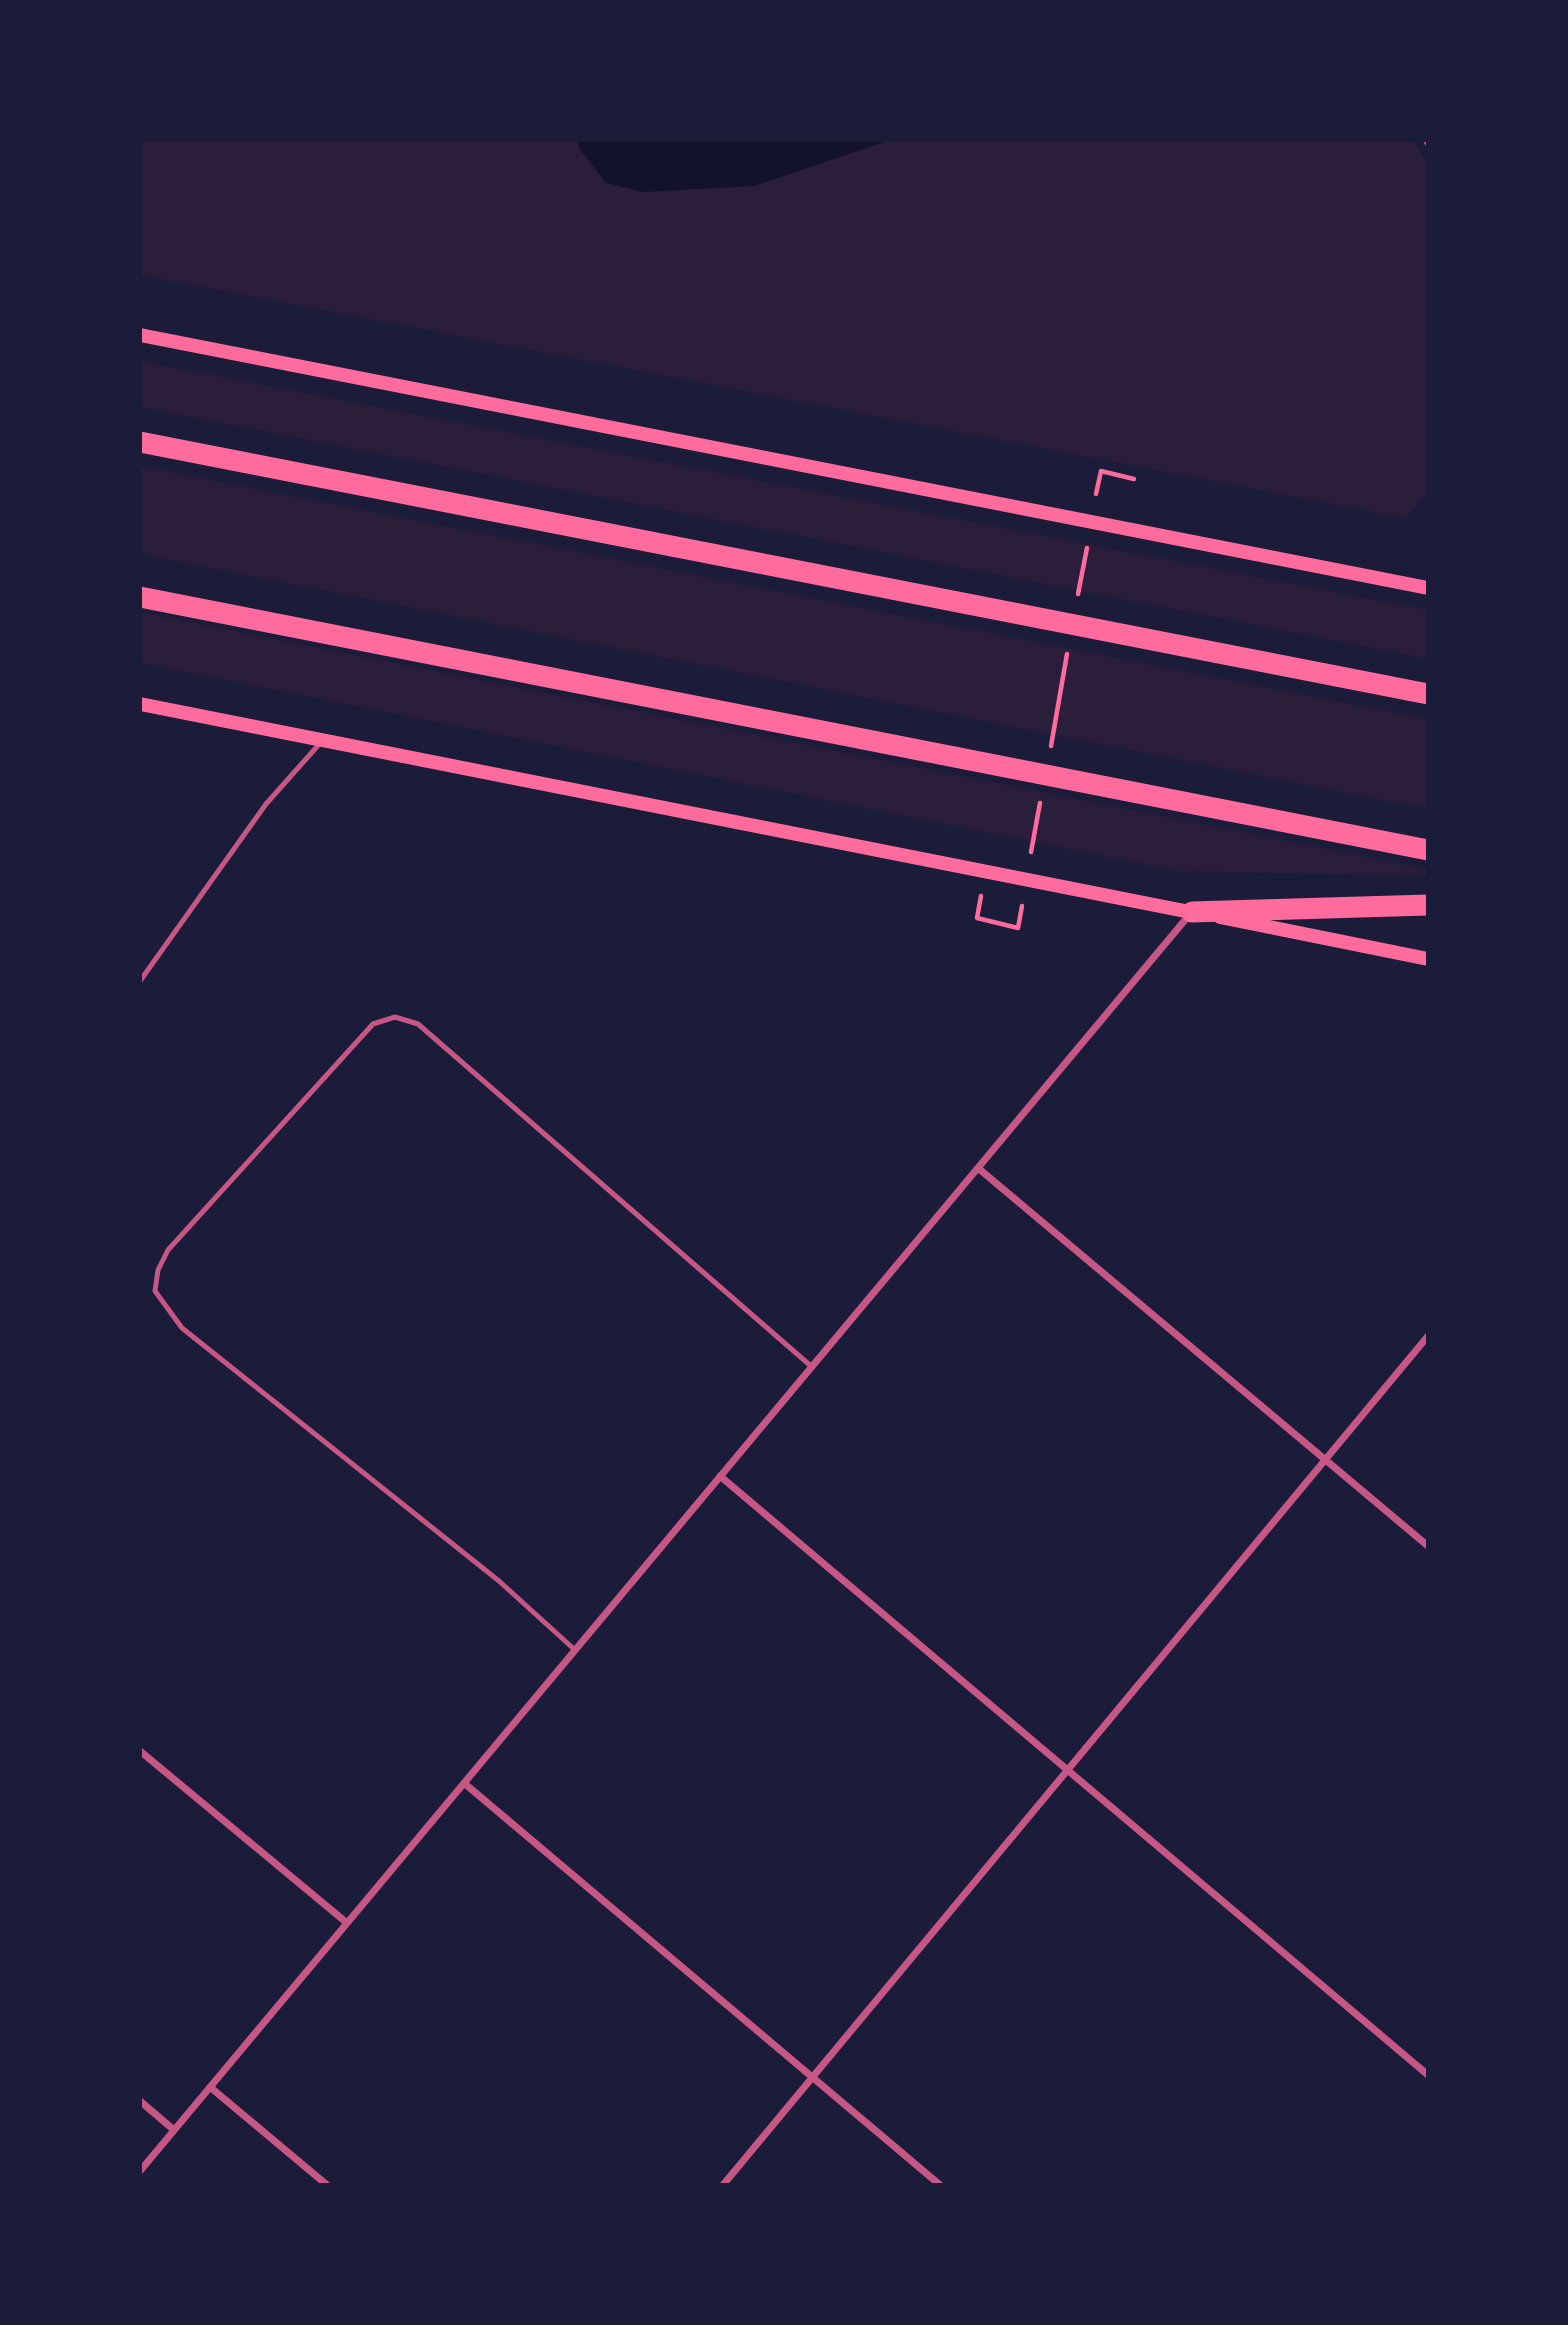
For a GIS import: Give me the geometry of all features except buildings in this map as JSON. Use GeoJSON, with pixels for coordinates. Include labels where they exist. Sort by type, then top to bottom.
{"type":"FeatureCollection","features":[{"type":"Feature","properties":{"kind":"highway"},"geometry":{"type":"LineString","coordinates":[[140,442],[1428,695]]}},
{"type":"Feature","properties":{"kind":"highway"},"geometry":{"type":"LineString","coordinates":[[140,597],[1428,850]]}},
{"type":"Feature","properties":{"kind":"highway"},"geometry":{"type":"LineString","coordinates":[[1192,912],[1428,905]]}},
{"type":"Feature","properties":{"kind":"main road"},"geometry":{"type":"LineString","coordinates":[[140,335],[1428,588]]}},
{"type":"Feature","properties":{"kind":"main road"},"geometry":{"type":"LineString","coordinates":[[140,704],[1428,959]]}},
{"type":"Feature","properties":{"kind":"street"},"geometry":{"type":"LineString","coordinates":[[140,2171],[1192,912]]}},
{"type":"Feature","properties":{"kind":"street"},"geometry":{"type":"LineString","coordinates":[[978,1168],[1428,1546]]}},
{"type":"Feature","properties":{"kind":"street"},"geometry":{"type":"LineString","coordinates":[[723,2185],[1428,1336]]}},
{"type":"Feature","properties":{"kind":"street"},"geometry":{"type":"LineString","coordinates":[[720,1476],[1428,2074]]}},
{"type":"Feature","properties":{"kind":"street"},"geometry":{"type":"LineString","coordinates":[[140,1751],[347,1923]]}},
{"type":"Feature","properties":{"kind":"street"},"geometry":{"type":"LineString","coordinates":[[464,1783],[940,2185]]}},
{"type":"Feature","properties":{"kind":"street"},"geometry":{"type":"LineString","coordinates":[[210,2087],[327,2185]]}},
{"type":"Feature","properties":{"kind":"street"},"geometry":{"type":"LineString","coordinates":[[140,2101],[174,2130]]}},
{"type":"Feature","properties":{"kind":"lane"},"geometry":{"type":"LineString","coordinates":[[140,981],[266,804],[323,740]]}},
{"type":"Feature","properties":{"kind":"lane"},"geometry":{"type":"LineString","coordinates":[[575,1650],[499,1581],[182,1328],[155,1291],[158,1270],[168,1250],[373,1024],[395,1017],[418,1024],[812,1367]]}},
{"type":"Feature","properties":{"kind":"path"},"geometry":{"type":"LineString","coordinates":[[1096,498],[1101,471],[1134,479]]}},
{"type":"Feature","properties":{"kind":"path"},"geometry":{"type":"LineString","coordinates":[[1076,606],[1088,538]]}},
{"type":"Feature","properties":{"kind":"path"},"geometry":{"type":"LineString","coordinates":[[1049,753],[1069,646]]}},
{"type":"Feature","properties":{"kind":"path"},"geometry":{"type":"LineString","coordinates":[[1030,860],[1042,793]]}},
{"type":"Feature","properties":{"kind":"path"},"geometry":{"type":"LineString","coordinates":[[977,918],[1018,928],[1023,901]]}},
{"type":"Feature","properties":{"kind":"shaded area"},"geometry":{"type":"Polygon","coordinates":[[[140,140],[1414,140],[1428,167],[1428,491],[1405,518],[140,275],[140,140]]]}},
{"type":"Feature","properties":{"kind":"shaded area"},"geometry":{"type":"Polygon","coordinates":[[[577,140],[890,140],[754,186],[643,192],[606,183],[579,148],[577,140]]]}},
{"type":"Feature","properties":{"kind":"shaded area"},"geometry":{"type":"Polygon","coordinates":[[[140,361],[1428,610],[1428,659],[140,407],[140,361]]]}},
{"type":"Feature","properties":{"kind":"shaded area"},"geometry":{"type":"Polygon","coordinates":[[[140,466],[1428,719],[1428,809],[140,554],[140,466]]]}},
{"type":"Feature","properties":{"kind":"shaded area"},"geometry":{"type":"Polygon","coordinates":[[[140,612],[1428,869],[1428,876],[1178,871],[140,663],[140,612]]]}}]}
